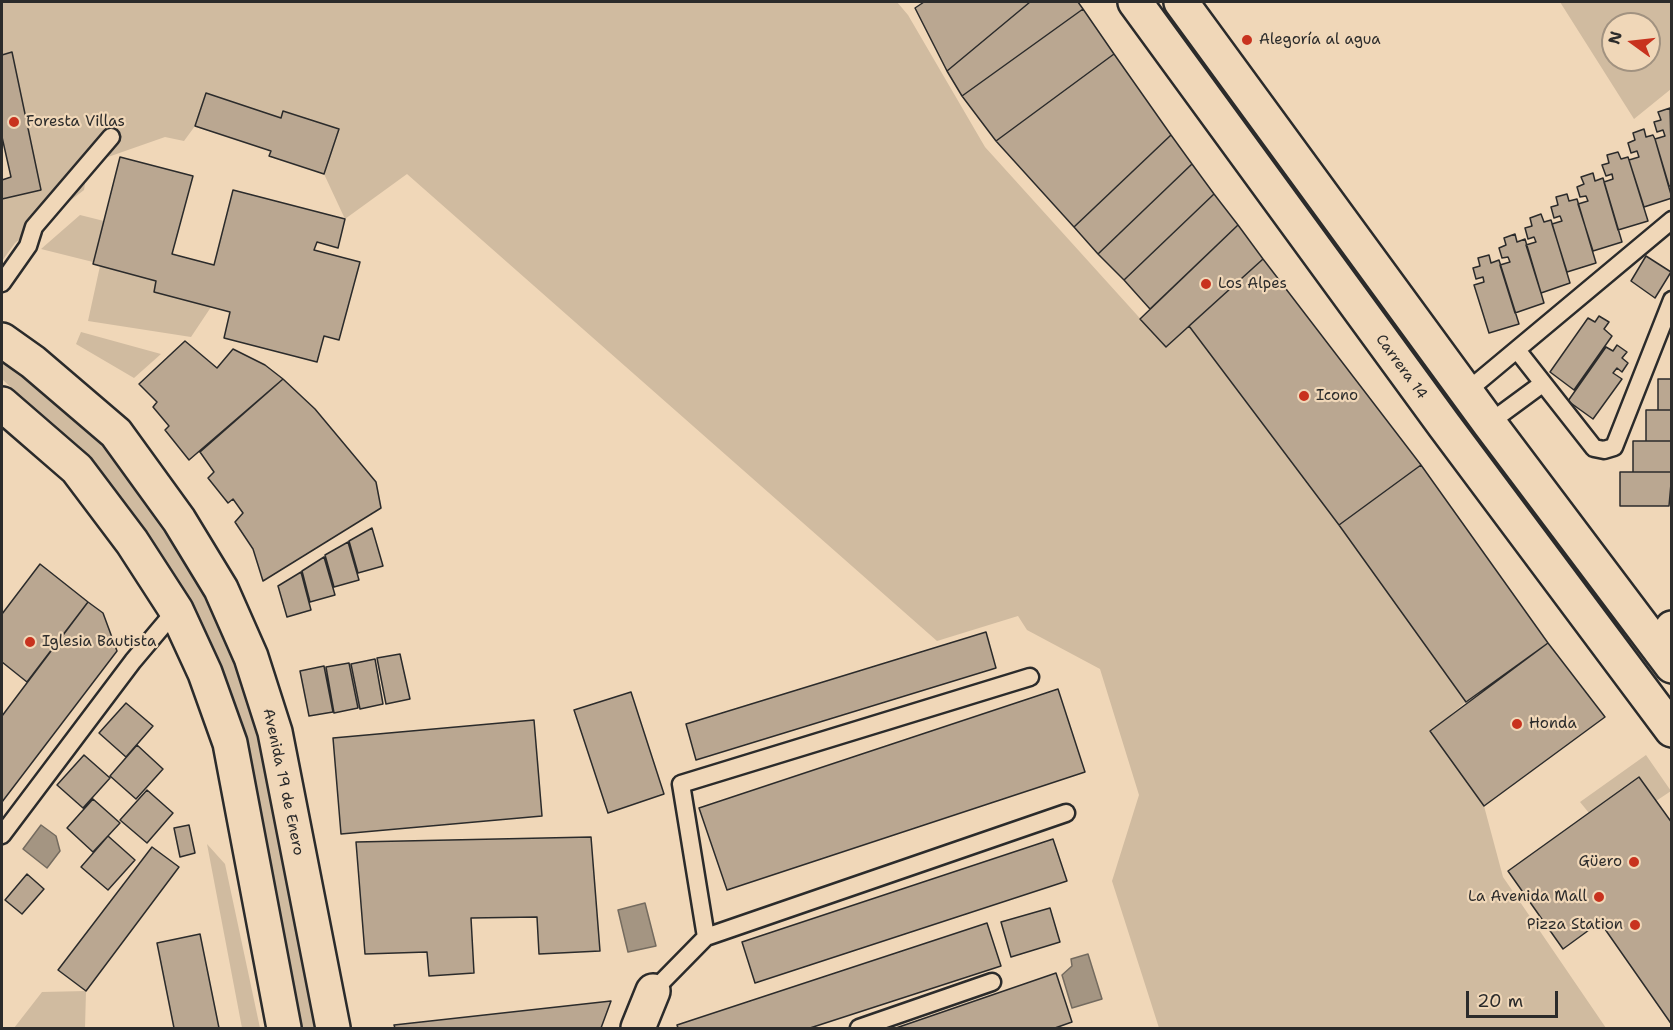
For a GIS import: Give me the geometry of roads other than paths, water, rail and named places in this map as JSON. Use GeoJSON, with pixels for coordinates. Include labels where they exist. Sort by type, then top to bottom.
{"type":"FeatureCollection","features":[{"type":"Feature","properties":{"kind":"main road","name":"Carrera 14"},"geometry":{"type":"LineString","coordinates":[[1135,2],[1444,425],[1671,730]]}},
{"type":"Feature","properties":{"kind":"main road"},"geometry":{"type":"LineString","coordinates":[[1181,2],[1489,423],[1668,648]]}},
{"type":"Feature","properties":{"kind":"main road","name":"Avenida 19 de Enero"},"geometry":{"type":"LineString","coordinates":[[2,340],[33,362],[116,433],[178,520],[221,589],[251,657],[275,732],[333,1029]]}},
{"type":"Feature","properties":{"kind":"main road"},"geometry":{"type":"LineString","coordinates":[[2,404],[76,469],[132,542],[176,610],[205,673],[230,743],[284,1029]]}},
{"type":"Feature","properties":{"kind":"main road"},"geometry":{"type":"LineString","coordinates":[[638,1029],[654,991]]}},
{"type":"Feature","properties":{"kind":"lane"},"geometry":{"type":"LineString","coordinates":[[2,283],[28,246],[34,227],[111,137]]}},
{"type":"Feature","properties":{"kind":"lane"},"geometry":{"type":"LineString","coordinates":[[1466,392],[1671,220]]}},
{"type":"Feature","properties":{"kind":"lane"},"geometry":{"type":"LineString","coordinates":[[1517,350],[1594,448],[1604,450],[1614,447],[1671,300]]}},
{"type":"Feature","properties":{"kind":"lane"},"geometry":{"type":"LineString","coordinates":[[1489,423],[1542,384]]}},
{"type":"Feature","properties":{"kind":"lane"},"geometry":{"type":"LineString","coordinates":[[2,835],[133,661],[176,610]]}},
{"type":"Feature","properties":{"kind":"lane"},"geometry":{"type":"LineString","coordinates":[[706,937],[681,784],[1030,677]]}},
{"type":"Feature","properties":{"kind":"lane"},"geometry":{"type":"LineString","coordinates":[[654,991],[706,937],[1066,813]]}},
{"type":"Feature","properties":{"kind":"lane"},"geometry":{"type":"LineString","coordinates":[[859,1029],[992,982]]}},
{"type":"Feature","properties":{"kind":"place","name":"Alegoría al agua"},"geometry":{"type":"Point","coordinates":[1247,40]}},
{"type":"Feature","properties":{"kind":"place","name":"Foresta Villas"},"geometry":{"type":"Point","coordinates":[14,122]}},
{"type":"Feature","properties":{"kind":"place","name":"Los Alpes"},"geometry":{"type":"Point","coordinates":[1206,284]}},
{"type":"Feature","properties":{"kind":"place","name":"Icono"},"geometry":{"type":"Point","coordinates":[1304,396]}},
{"type":"Feature","properties":{"kind":"place","name":"Iglesia Bautista"},"geometry":{"type":"Point","coordinates":[30,642]}},
{"type":"Feature","properties":{"kind":"place","name":"Honda"},"geometry":{"type":"Point","coordinates":[1517,724]}},
{"type":"Feature","properties":{"kind":"place","name":"Güero"},"geometry":{"type":"Point","coordinates":[1634,862]}},
{"type":"Feature","properties":{"kind":"place","name":"La Avenida Mall"},"geometry":{"type":"Point","coordinates":[1599,897]}},
{"type":"Feature","properties":{"kind":"place","name":"Pizza Station"},"geometry":{"type":"Point","coordinates":[1635,925]}}]}
